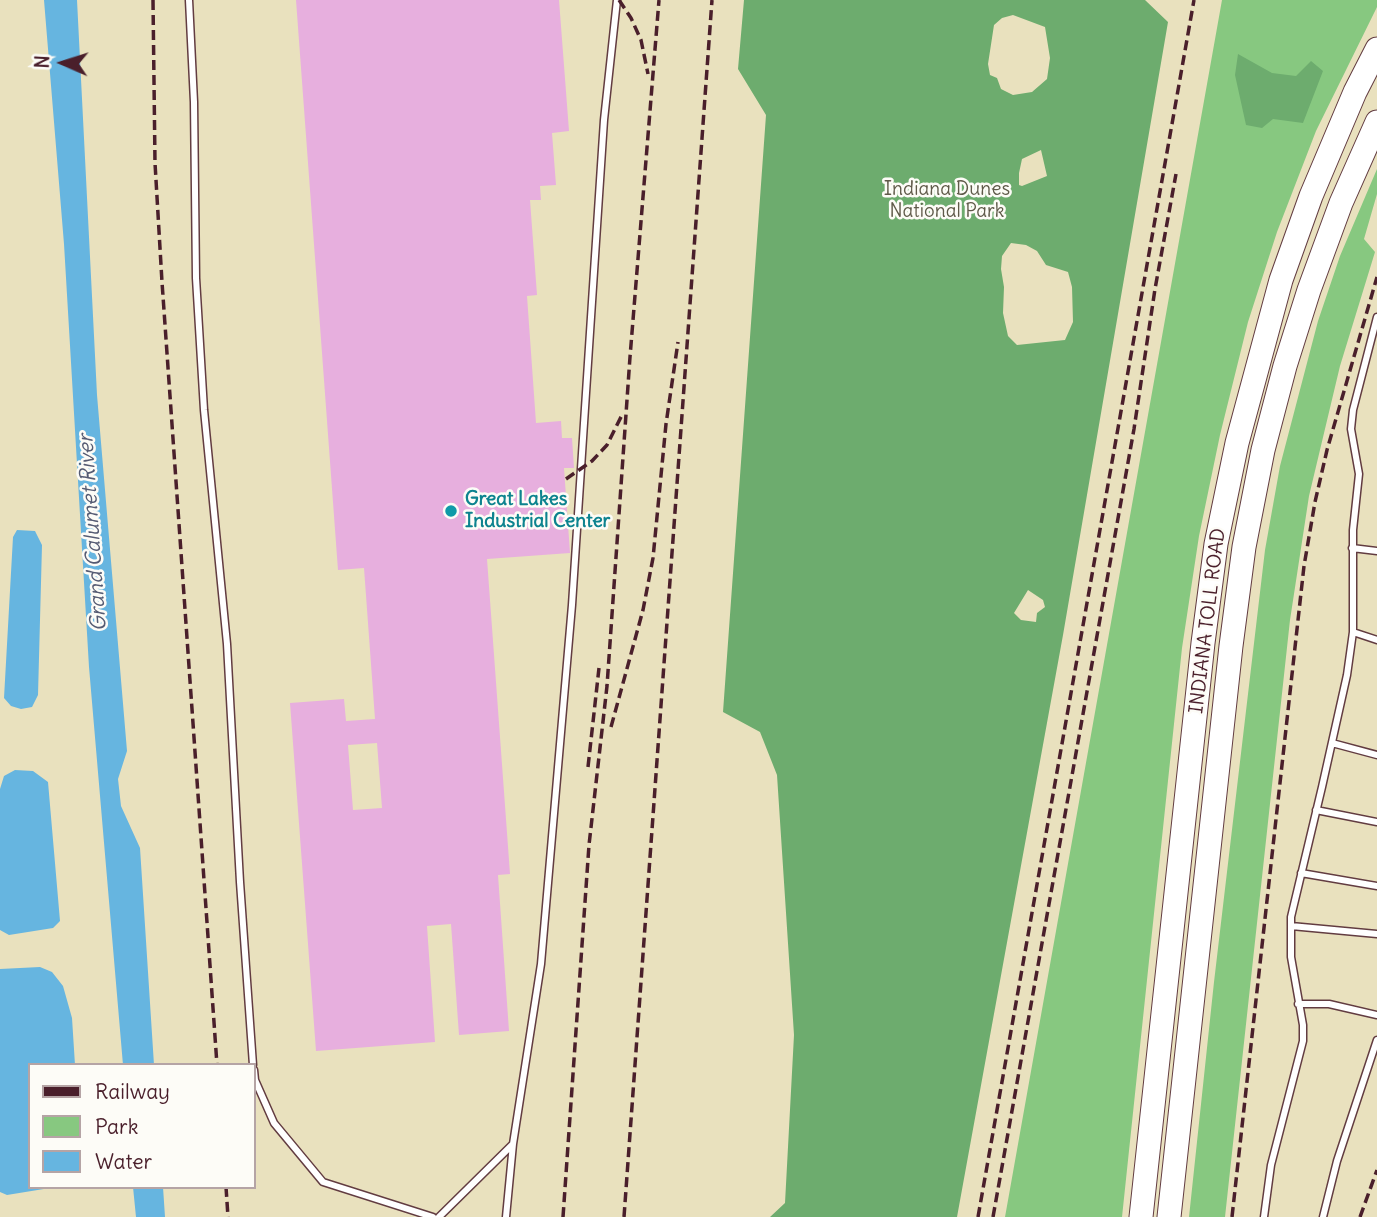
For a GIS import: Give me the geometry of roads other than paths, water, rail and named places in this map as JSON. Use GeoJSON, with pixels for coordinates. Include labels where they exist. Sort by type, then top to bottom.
{"type":"FeatureCollection","features":[{"type":"Feature","properties":{"kind":"highway","name":"INDIANA TOLL ROAD"},"geometry":{"type":"LineString","coordinates":[[1170,1217],[1211,697],[1216,544],[1257,361],[1281,280],[1311,196],[1355,92],[1377,49]]}},
{"type":"Feature","properties":{"kind":"highway","name":"INDIANA TOLL ROAD"},"geometry":{"type":"LineString","coordinates":[[1141,1217],[1211,697],[1263,450],[1284,366],[1309,290],[1341,203],[1377,122]]}},
{"type":"Feature","properties":{"kind":"lane"},"geometry":{"type":"LineString","coordinates":[[189,0],[194,102],[196,278],[203,397],[227,644],[253,1063]]}},
{"type":"Feature","properties":{"kind":"lane"},"geometry":{"type":"LineString","coordinates":[[506,1217],[513,1144],[546,915],[572,605],[604,120],[617,0]]}},
{"type":"Feature","properties":{"kind":"lane"},"geometry":{"type":"LineString","coordinates":[[1264,1217],[1270,1165],[1304,1041],[1291,957],[1291,926],[1347,675],[1353,632],[1352,548],[1359,474],[1351,429],[1353,410],[1377,317]]}},
{"type":"Feature","properties":{"kind":"lane"},"geometry":{"type":"LineString","coordinates":[[1352,548],[1377,551]]}},
{"type":"Feature","properties":{"kind":"lane"},"geometry":{"type":"LineString","coordinates":[[1353,632],[1377,640]]}},
{"type":"Feature","properties":{"kind":"lane"},"geometry":{"type":"LineString","coordinates":[[1332,743],[1377,755]]}},
{"type":"Feature","properties":{"kind":"lane"},"geometry":{"type":"LineString","coordinates":[[1317,810],[1377,822]]}},
{"type":"Feature","properties":{"kind":"lane"},"geometry":{"type":"LineString","coordinates":[[1301,873],[1377,886]]}},
{"type":"Feature","properties":{"kind":"lane"},"geometry":{"type":"LineString","coordinates":[[1291,926],[1377,934]]}},
{"type":"Feature","properties":{"kind":"lane"},"geometry":{"type":"LineString","coordinates":[[1298,1004],[1329,1004],[1377,1015]]}},
{"type":"Feature","properties":{"kind":"lane"},"geometry":{"type":"LineString","coordinates":[[1323,1217],[1337,1161],[1377,1040]]}},
{"type":"Feature","properties":{"kind":"lane"},"geometry":{"type":"LineString","coordinates":[[256,1082],[274,1123],[323,1182],[433,1217]]}},
{"type":"Feature","properties":{"kind":"lane"},"geometry":{"type":"LineString","coordinates":[[439,1217],[513,1144]]}},
{"type":"Feature","properties":{"kind":"water","name":"Grand Calumet River"},"geometry":{"type":"Polygon","coordinates":[[[44,0],[77,0],[97,395],[127,751],[118,779],[121,806],[140,848],[154,1063],[123,1063],[89,667],[64,244],[44,0]]]}},
{"type":"Feature","properties":{"kind":"water"},"geometry":{"type":"Polygon","coordinates":[[[17,530],[35,531],[42,545],[38,695],[32,707],[21,709],[11,706],[4,698],[13,537],[17,530]]]}},
{"type":"Feature","properties":{"kind":"water"},"geometry":{"type":"Polygon","coordinates":[[[15,770],[33,771],[48,782],[60,921],[53,928],[9,935],[0,930],[0,789],[4,776],[15,770]]]}},
{"type":"Feature","properties":{"kind":"water"},"geometry":{"type":"Polygon","coordinates":[[[40,967],[52,972],[63,986],[72,1018],[75,1063],[28,1063],[28,1189],[44,1189],[7,1195],[0,1192],[0,969],[40,967]]]}},
{"type":"Feature","properties":{"kind":"water"},"geometry":{"type":"Polygon","coordinates":[[[133,1189],[163,1189],[165,1217],[136,1217],[133,1189]]]}},
{"type":"Feature","properties":{"kind":"railway"},"geometry":{"type":"LineString","coordinates":[[153,0],[155,163],[162,282],[217,1063]]}},
{"type":"Feature","properties":{"kind":"railway"},"geometry":{"type":"LineString","coordinates":[[619,0],[641,40],[648,74]]}},
{"type":"Feature","properties":{"kind":"railway"},"geometry":{"type":"LineString","coordinates":[[563,1217],[589,845],[607,686],[659,0]]}},
{"type":"Feature","properties":{"kind":"railway"},"geometry":{"type":"LineString","coordinates":[[624,1217],[712,0]]}},
{"type":"Feature","properties":{"kind":"railway"},"geometry":{"type":"LineString","coordinates":[[978,1217],[1194,0]]}},
{"type":"Feature","properties":{"kind":"railway"},"geometry":{"type":"LineString","coordinates":[[993,1217],[1134,429],[1176,174]]}},
{"type":"Feature","properties":{"kind":"railway"},"geometry":{"type":"LineString","coordinates":[[1232,1217],[1304,566],[1327,450],[1377,277]]}},
{"type":"Feature","properties":{"kind":"railway"},"geometry":{"type":"LineString","coordinates":[[611,727],[643,610],[653,558],[666,424],[678,342]]}},
{"type":"Feature","properties":{"kind":"railway"},"geometry":{"type":"LineString","coordinates":[[566,479],[592,461],[607,445],[622,415]]}},
{"type":"Feature","properties":{"kind":"railway"},"geometry":{"type":"LineString","coordinates":[[588,767],[599,668]]}},
{"type":"Feature","properties":{"kind":"railway"},"geometry":{"type":"LineString","coordinates":[[1360,1217],[1377,1170]]}},
{"type":"Feature","properties":{"kind":"railway"},"geometry":{"type":"LineString","coordinates":[[226,1189],[228,1217]]}},
{"type":"Feature","properties":{"kind":"place","name":"Great Lakes Industrial Center"},"geometry":{"type":"Point","coordinates":[451,511]}},
{"type":"Feature","properties":{"kind":"park label","name":"Indiana Dunes National Park"},"geometry":{"type":"Point","coordinates":[947,201]}}]}
